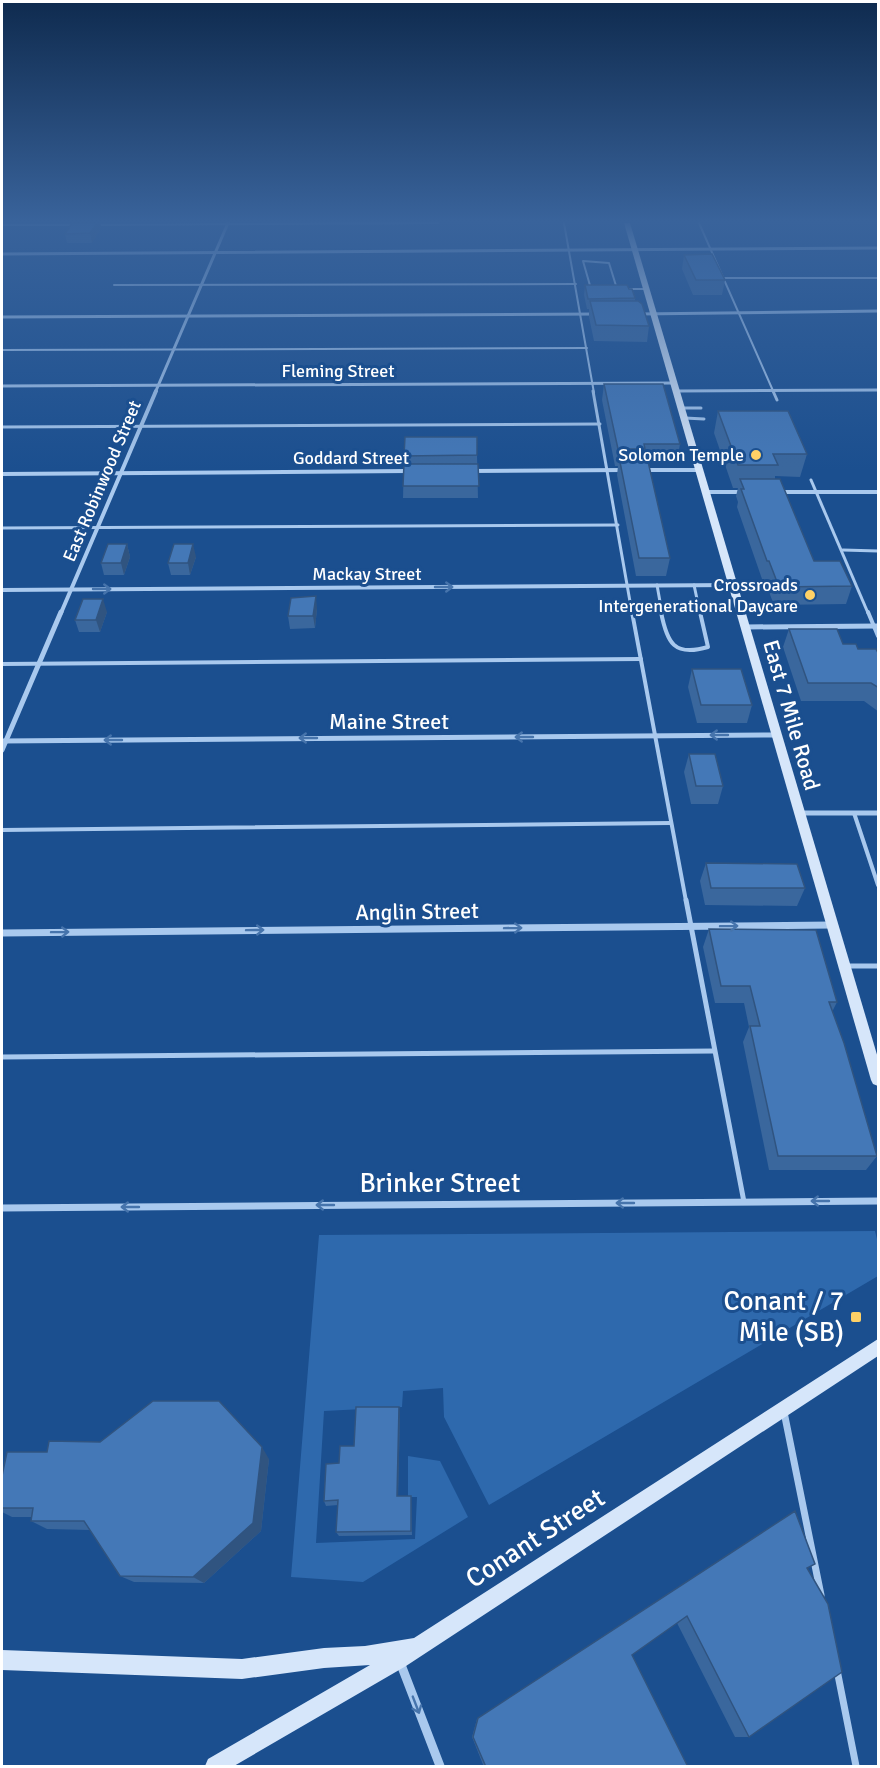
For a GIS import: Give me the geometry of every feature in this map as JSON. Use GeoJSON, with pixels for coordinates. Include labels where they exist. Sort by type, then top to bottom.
{"type":"FeatureCollection","features":[{"type":"Feature","properties":{"kind":"street","name":"East Robinwood Street"},"geometry":{"type":"LineString","coordinates":[[2,750],[3,741],[192,306]]}},
{"type":"Feature","properties":{"kind":"street","name":"East 7 Mile Road"},"geometry":{"type":"LineString","coordinates":[[652,306],[879,1080]]}},
{"type":"Feature","properties":{"kind":"street"},"geometry":{"type":"LineString","coordinates":[[629,314],[879,311]]}},
{"type":"Feature","properties":{"kind":"street"},"geometry":{"type":"LineString","coordinates":[[2,317],[605,314]]}},
{"type":"Feature","properties":{"kind":"street","name":"Fleming Street"},"geometry":{"type":"LineString","coordinates":[[2,386],[593,383],[774,391],[879,390]]}},
{"type":"Feature","properties":{"kind":"street"},"geometry":{"type":"LineString","coordinates":[[465,471],[629,470]]}},
{"type":"Feature","properties":{"kind":"street"},"geometry":{"type":"LineString","coordinates":[[640,470],[700,470]]}},
{"type":"Feature","properties":{"kind":"street","name":"Goddard Street"},"geometry":{"type":"LineString","coordinates":[[2,474],[417,471]]}},
{"type":"Feature","properties":{"kind":"street"},"geometry":{"type":"LineString","coordinates":[[706,492],[750,492]]}},
{"type":"Feature","properties":{"kind":"street"},"geometry":{"type":"LineString","coordinates":[[772,492],[879,492]]}},
{"type":"Feature","properties":{"kind":"street","name":"Mackay Street"},"geometry":{"type":"LineString","coordinates":[[2,590],[734,585]]}},
{"type":"Feature","properties":{"kind":"street"},"geometry":{"type":"LineString","coordinates":[[746,627],[876,626]]}},
{"type":"Feature","properties":{"kind":"street","name":"Maine Street"},"geometry":{"type":"LineString","coordinates":[[3,741],[777,735]]}},
{"type":"Feature","properties":{"kind":"street"},"geometry":{"type":"LineString","coordinates":[[800,813],[879,813]]}},
{"type":"Feature","properties":{"kind":"street","name":"Anglin Street"},"geometry":{"type":"LineString","coordinates":[[2,933],[832,925]]}},
{"type":"Feature","properties":{"kind":"street","name":"Brinker Street"},"geometry":{"type":"LineString","coordinates":[[2,1208],[879,1201]]}},
{"type":"Feature","properties":{"kind":"street","name":"Conant Street"},"geometry":{"type":"LineString","coordinates":[[397,1655],[420,1646],[879,1347]]}},
{"type":"Feature","properties":{"kind":"street"},"geometry":{"type":"LineString","coordinates":[[2,1660],[242,1669],[397,1655]]}},
{"type":"Feature","properties":{"kind":"street"},"geometry":{"type":"LineString","coordinates":[[216,1767],[397,1655]]}},
{"type":"Feature","properties":{"kind":"street"},"geometry":{"type":"LineString","coordinates":[[397,1655],[440,1767]]}},
{"type":"Feature","properties":{"kind":"lane"},"geometry":{"type":"LineString","coordinates":[[580,306],[654,736],[744,1202]]}},
{"type":"Feature","properties":{"kind":"lane"},"geometry":{"type":"LineString","coordinates":[[736,306],[777,400]]}},
{"type":"Feature","properties":{"kind":"lane"},"geometry":{"type":"LineString","coordinates":[[2,350],[588,348]]}},
{"type":"Feature","properties":{"kind":"lane"},"geometry":{"type":"LineString","coordinates":[[682,408],[700,408]]}},
{"type":"Feature","properties":{"kind":"lane"},"geometry":{"type":"LineString","coordinates":[[685,418],[704,419]]}},
{"type":"Feature","properties":{"kind":"lane"},"geometry":{"type":"LineString","coordinates":[[2,427],[600,424]]}},
{"type":"Feature","properties":{"kind":"lane"},"geometry":{"type":"LineString","coordinates":[[811,480],[879,636]]}},
{"type":"Feature","properties":{"kind":"lane"},"geometry":{"type":"LineString","coordinates":[[2,528],[618,525]]}},
{"type":"Feature","properties":{"kind":"lane"},"geometry":{"type":"LineString","coordinates":[[843,550],[879,551]]}},
{"type":"Feature","properties":{"kind":"lane"},"geometry":{"type":"LineString","coordinates":[[657,585],[669,639],[674,649],[681,652],[697,652],[708,647],[694,585]]}},
{"type":"Feature","properties":{"kind":"lane"},"geometry":{"type":"LineString","coordinates":[[2,664],[641,659]]}},
{"type":"Feature","properties":{"kind":"lane"},"geometry":{"type":"LineString","coordinates":[[854,813],[879,885]]}},
{"type":"Feature","properties":{"kind":"lane"},"geometry":{"type":"LineString","coordinates":[[2,830],[670,823]]}},
{"type":"Feature","properties":{"kind":"lane"},"geometry":{"type":"LineString","coordinates":[[845,966],[879,966]]}},
{"type":"Feature","properties":{"kind":"lane"},"geometry":{"type":"LineString","coordinates":[[2,1056],[714,1051]]}},
{"type":"Feature","properties":{"kind":"lane"},"geometry":{"type":"LineString","coordinates":[[783,1409],[824,1606]]}},
{"type":"Feature","properties":{"kind":"lane"},"geometry":{"type":"LineString","coordinates":[[835,1663],[856,1767]]}},
{"type":"Feature","properties":{"kind":"shaded area"},"geometry":{"type":"Polygon","coordinates":[[[875,1231],[878,1243],[878,1276],[489,1505],[444,1417],[443,1388],[403,1391],[402,1407],[324,1411],[316,1543],[415,1539],[417,1497],[408,1497],[408,1456],[440,1461],[468,1517],[363,1582],[291,1577],[319,1235],[875,1231]]]}},
{"type":"Feature","properties":{"kind":"building"},"geometry":{"type":"Polygon","coordinates":[[[591,306],[642,306],[649,326],[596,325],[591,306]]]}},
{"type":"Feature","properties":{"kind":"building"},"geometry":{"type":"Polygon","coordinates":[[[604,384],[663,384],[680,444],[644,444],[645,449],[618,449],[604,384]]]}},
{"type":"Feature","properties":{"kind":"building"},"geometry":{"type":"Polygon","coordinates":[[[718,411],[788,411],[807,454],[773,454],[778,465],[738,465],[718,411]]]}},
{"type":"Feature","properties":{"kind":"building"},"geometry":{"type":"Polygon","coordinates":[[[405,437],[477,437],[477,455],[404,456],[405,437]]]}},
{"type":"Feature","properties":{"kind":"building"},"geometry":{"type":"Polygon","coordinates":[[[619,457],[647,457],[670,558],[639,558],[619,457]]]}},
{"type":"Feature","properties":{"kind":"building"},"geometry":{"type":"Polygon","coordinates":[[[404,464],[478,464],[479,486],[403,486],[404,464]]]}},
{"type":"Feature","properties":{"kind":"building"},"geometry":{"type":"Polygon","coordinates":[[[740,479],[780,479],[814,561],[840,561],[852,586],[779,587],[741,489],[744,489],[740,479]]]}},
{"type":"Feature","properties":{"kind":"building"},"geometry":{"type":"Polygon","coordinates":[[[108,544],[127,544],[121,563],[101,563],[108,544]]]}},
{"type":"Feature","properties":{"kind":"building"},"geometry":{"type":"Polygon","coordinates":[[[174,544],[193,544],[188,563],[168,563],[174,544]]]}},
{"type":"Feature","properties":{"kind":"building"},"geometry":{"type":"Polygon","coordinates":[[[316,596],[313,616],[288,616],[291,598],[316,596]]]}},
{"type":"Feature","properties":{"kind":"building"},"geometry":{"type":"Polygon","coordinates":[[[83,599],[103,599],[96,620],[75,620],[83,599]]]}},
{"type":"Feature","properties":{"kind":"building"},"geometry":{"type":"Polygon","coordinates":[[[789,629],[837,629],[843,644],[856,644],[858,649],[876,649],[879,655],[879,688],[871,683],[808,683],[789,629]]]}},
{"type":"Feature","properties":{"kind":"building"},"geometry":{"type":"Polygon","coordinates":[[[692,669],[741,669],[752,705],[701,705],[692,669]]]}},
{"type":"Feature","properties":{"kind":"building"},"geometry":{"type":"Polygon","coordinates":[[[689,754],[715,754],[723,786],[696,786],[689,754]]]}},
{"type":"Feature","properties":{"kind":"building"},"geometry":{"type":"Polygon","coordinates":[[[706,863],[797,864],[805,888],[711,888],[706,863]]]}},
{"type":"Feature","properties":{"kind":"building"},"geometry":{"type":"Polygon","coordinates":[[[709,929],[816,930],[837,1002],[829,1002],[844,1043],[877,1156],[778,1156],[750,1026],[760,1026],[750,986],[721,986],[709,929]]]}},
{"type":"Feature","properties":{"kind":"building"},"geometry":{"type":"Polygon","coordinates":[[[153,1401],[219,1401],[262,1447],[253,1523],[193,1577],[120,1576],[84,1521],[31,1521],[33,1508],[2,1508],[2,1476],[7,1452],[47,1452],[49,1441],[100,1442],[153,1401]]]}},
{"type":"Feature","properties":{"kind":"building"},"geometry":{"type":"Polygon","coordinates":[[[356,1407],[399,1407],[397,1496],[411,1496],[411,1531],[336,1532],[338,1500],[324,1501],[326,1464],[339,1463],[340,1446],[354,1446],[356,1407]]]}},
{"type":"Feature","properties":{"kind":"building"},"geometry":{"type":"Polygon","coordinates":[[[795,1511],[815,1564],[807,1568],[828,1604],[842,1672],[749,1737],[687,1616],[632,1655],[688,1767],[486,1767],[473,1737],[478,1718],[795,1511]]]}},
{"type":"Feature","properties":{"kind":"place","name":"Solomon Temple"},"geometry":{"type":"Point","coordinates":[756,455]}},
{"type":"Feature","properties":{"kind":"place","name":"Crossroads Intergenerational Daycare"},"geometry":{"type":"Point","coordinates":[810,595]}},
{"type":"Feature","properties":{"kind":"place","name":"Conant / 7 Mile (SB)"},"geometry":{"type":"Point","coordinates":[856,1317]}}]}
